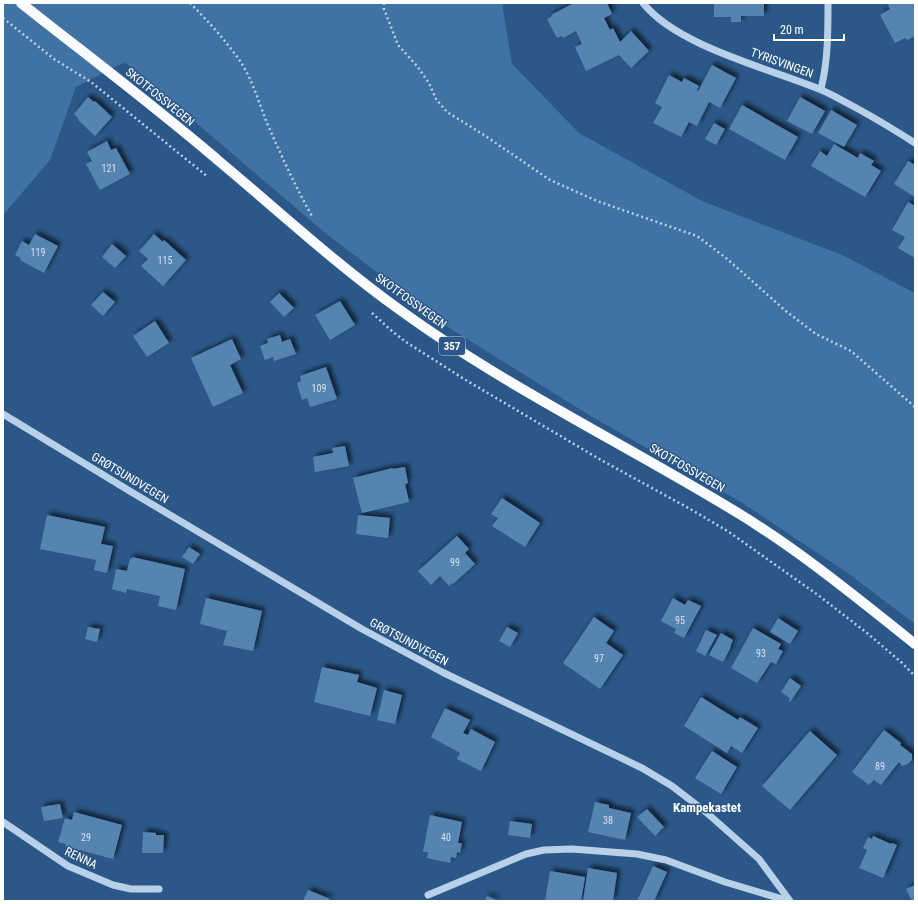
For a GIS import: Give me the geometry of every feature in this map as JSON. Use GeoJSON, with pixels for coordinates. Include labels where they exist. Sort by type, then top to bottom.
{"type":"FeatureCollection","features":[{"type":"Feature","properties":{"kind":"main road","name":"SKOTFOSSVEGEN"},"geometry":{"type":"LineString","coordinates":[[21,3],[218,160],[349,271],[400,310],[452,346],[503,377],[729,507],[820,570],[915,644]]}},
{"type":"Feature","properties":{"kind":"street","name":"TYRISVINGEN"},"geometry":{"type":"LineString","coordinates":[[643,3],[661,21],[677,31],[714,49],[821,90],[878,120],[915,143]]}},
{"type":"Feature","properties":{"kind":"street"},"geometry":{"type":"LineString","coordinates":[[821,90],[825,73],[827,51],[828,3]]}},
{"type":"Feature","properties":{"kind":"street","name":"GRØTSUNDVEGEN"},"geometry":{"type":"LineString","coordinates":[[3,414],[362,629],[442,672],[642,768],[672,786],[707,813],[759,859],[790,901]]}},
{"type":"Feature","properties":{"kind":"street","name":"RENNA"},"geometry":{"type":"LineString","coordinates":[[3,822],[74,869],[113,885],[131,889],[159,889]]}},
{"type":"Feature","properties":{"kind":"street"},"geometry":{"type":"LineString","coordinates":[[428,896],[526,854],[544,850],[572,849],[637,854],[666,860],[725,882],[790,901]]}},
{"type":"Feature","properties":{"kind":"path"},"geometry":{"type":"LineString","coordinates":[[190,3],[209,23],[241,64],[255,89],[266,121],[293,183],[312,217],[301,231]]}},
{"type":"Feature","properties":{"kind":"path"},"geometry":{"type":"LineString","coordinates":[[384,3],[384,9],[398,45],[417,66],[429,83],[436,99],[447,112],[550,180],[597,201],[697,236],[726,258],[787,312],[810,330],[851,351],[915,407]]}},
{"type":"Feature","properties":{"kind":"shaded area"},"geometry":{"type":"Polygon","coordinates":[[[3,3],[502,3],[512,64],[579,133],[702,201],[842,255],[915,293],[915,624],[849,574],[741,502],[589,415],[451,329],[324,232],[125,62],[76,87],[50,160],[3,215],[3,3]]]}},
{"type":"Feature","properties":{"kind":"building"},"geometry":{"type":"Polygon","coordinates":[[[574,3],[607,3],[612,14],[604,18],[610,30],[613,28],[620,42],[631,31],[649,51],[631,68],[619,55],[586,71],[575,47],[582,44],[576,31],[563,38],[561,36],[557,38],[547,19],[552,16],[551,15],[574,3]]]}},
{"type":"Feature","properties":{"kind":"building"},"geometry":{"type":"Polygon","coordinates":[[[714,3],[764,3],[764,16],[741,16],[741,22],[731,22],[731,17],[714,17],[714,3]]]}},
{"type":"Feature","properties":{"kind":"building"},"geometry":{"type":"Polygon","coordinates":[[[891,3],[915,3],[915,36],[907,40],[905,38],[895,43],[880,15],[890,9],[888,5],[891,3]]]}},
{"type":"Feature","properties":{"kind":"building"},"geometry":{"type":"Polygon","coordinates":[[[712,65],[736,78],[720,108],[709,102],[697,126],[689,122],[681,137],[653,123],[662,107],[655,103],[669,75],[682,82],[684,78],[699,86],[698,91],[712,65]]]}},
{"type":"Feature","properties":{"kind":"building"},"geometry":{"type":"Polygon","coordinates":[[[88,97],[94,102],[95,101],[112,117],[95,136],[78,120],[79,119],[74,114],[88,97]]]}},
{"type":"Feature","properties":{"kind":"building"},"geometry":{"type":"Polygon","coordinates":[[[800,97],[825,111],[812,134],[787,121],[800,97]]]}},
{"type":"Feature","properties":{"kind":"building"},"geometry":{"type":"Polygon","coordinates":[[[742,105],[798,137],[785,160],[729,129],[742,105]]]}},
{"type":"Feature","properties":{"kind":"building"},"geometry":{"type":"Polygon","coordinates":[[[831,110],[857,125],[844,147],[818,133],[831,110]]]}},
{"type":"Feature","properties":{"kind":"building"},"geometry":{"type":"Polygon","coordinates":[[[714,123],[725,129],[716,145],[705,139],[714,123]]]}},
{"type":"Feature","properties":{"kind":"building"},"geometry":{"type":"Polygon","coordinates":[[[107,141],[111,150],[116,148],[130,174],[100,190],[86,164],[92,161],[87,152],[107,141]]]}},
{"type":"Feature","properties":{"kind":"building"},"geometry":{"type":"Polygon","coordinates":[[[834,144],[858,158],[860,153],[874,161],[871,165],[881,171],[865,197],[811,166],[820,151],[827,156],[834,144]]]}},
{"type":"Feature","properties":{"kind":"building"},"geometry":{"type":"Polygon","coordinates":[[[908,161],[915,165],[915,197],[894,184],[908,161]]]}},
{"type":"Feature","properties":{"kind":"building"},"geometry":{"type":"Polygon","coordinates":[[[908,202],[915,206],[915,258],[898,248],[905,237],[892,230],[908,202]]]}},
{"type":"Feature","properties":{"kind":"building"},"geometry":{"type":"Polygon","coordinates":[[[35,234],[58,246],[44,273],[20,260],[21,258],[15,255],[22,241],[29,245],[35,234]]]}},
{"type":"Feature","properties":{"kind":"building"},"geometry":{"type":"Polygon","coordinates":[[[154,234],[163,242],[164,240],[186,260],[163,286],[141,266],[148,259],[139,251],[154,234]]]}},
{"type":"Feature","properties":{"kind":"building"},"geometry":{"type":"Polygon","coordinates":[[[112,244],[126,256],[115,268],[102,257],[112,244]]]}},
{"type":"Feature","properties":{"kind":"building"},"geometry":{"type":"Polygon","coordinates":[[[103,292],[115,302],[103,316],[91,305],[103,292]]]}},
{"type":"Feature","properties":{"kind":"building"},"geometry":{"type":"Polygon","coordinates":[[[279,293],[294,308],[284,317],[270,302],[279,293]]]}},
{"type":"Feature","properties":{"kind":"building"},"geometry":{"type":"Polygon","coordinates":[[[340,301],[355,325],[330,340],[315,315],[340,301]]]}},
{"type":"Feature","properties":{"kind":"building"},"geometry":{"type":"Polygon","coordinates":[[[155,321],[169,343],[147,357],[133,336],[155,321]]]}},
{"type":"Feature","properties":{"kind":"building"},"geometry":{"type":"Polygon","coordinates":[[[280,335],[282,342],[290,339],[296,354],[274,361],[273,357],[265,360],[260,346],[268,343],[267,339],[280,335]]]}},
{"type":"Feature","properties":{"kind":"building"},"geometry":{"type":"Polygon","coordinates":[[[232,339],[241,359],[230,365],[243,393],[213,407],[191,358],[232,339]]]}},
{"type":"Feature","properties":{"kind":"building"},"geometry":{"type":"Polygon","coordinates":[[[326,367],[337,399],[310,407],[307,398],[302,400],[297,383],[301,381],[300,376],[326,367]]]}},
{"type":"Feature","properties":{"kind":"building"},"geometry":{"type":"Polygon","coordinates":[[[345,446],[349,466],[315,472],[313,457],[333,453],[332,448],[345,446]]]}},
{"type":"Feature","properties":{"kind":"building"},"geometry":{"type":"Polygon","coordinates":[[[405,467],[408,483],[405,484],[409,502],[362,513],[353,478],[393,468],[405,467]]]}},
{"type":"Feature","properties":{"kind":"building"},"geometry":{"type":"Polygon","coordinates":[[[502,498],[540,523],[525,547],[492,526],[498,518],[491,514],[502,498]]]}},
{"type":"Feature","properties":{"kind":"building"},"geometry":{"type":"Polygon","coordinates":[[[47,515],[105,527],[101,544],[113,546],[107,573],[94,570],[96,560],[40,549],[47,515]]]}},
{"type":"Feature","properties":{"kind":"building"},"geometry":{"type":"Polygon","coordinates":[[[358,515],[390,518],[388,538],[356,534],[358,515]]]}},
{"type":"Feature","properties":{"kind":"building"},"geometry":{"type":"Polygon","coordinates":[[[457,536],[469,549],[465,553],[475,564],[449,586],[440,576],[431,585],[418,571],[457,536]]]}},
{"type":"Feature","properties":{"kind":"building"},"geometry":{"type":"Polygon","coordinates":[[[189,547],[200,554],[193,564],[182,557],[189,547]]]}},
{"type":"Feature","properties":{"kind":"building"},"geometry":{"type":"Polygon","coordinates":[[[132,557],[185,569],[176,610],[158,606],[160,596],[127,589],[126,593],[112,589],[116,569],[127,571],[130,558],[132,559],[132,557]]]}},
{"type":"Feature","properties":{"kind":"building"},"geometry":{"type":"Polygon","coordinates":[[[206,598],[262,611],[253,651],[223,645],[227,631],[200,624],[206,598]]]}},
{"type":"Feature","properties":{"kind":"building"},"geometry":{"type":"Polygon","coordinates":[[[673,598],[685,605],[688,600],[701,606],[684,638],[674,633],[676,629],[661,621],[673,598]]]}},
{"type":"Feature","properties":{"kind":"building"},"geometry":{"type":"Polygon","coordinates":[[[594,617],[614,631],[606,643],[623,655],[600,689],[563,663],[594,617]]]}},
{"type":"Feature","properties":{"kind":"building"},"geometry":{"type":"Polygon","coordinates":[[[778,618],[798,631],[790,644],[770,632],[778,618]]]}},
{"type":"Feature","properties":{"kind":"building"},"geometry":{"type":"Polygon","coordinates":[[[88,627],[100,629],[97,642],[85,639],[88,627]]]}},
{"type":"Feature","properties":{"kind":"building"},"geometry":{"type":"Polygon","coordinates":[[[507,627],[518,633],[510,647],[499,641],[507,627]]]}},
{"type":"Feature","properties":{"kind":"building"},"geometry":{"type":"Polygon","coordinates":[[[753,628],[781,644],[778,649],[783,651],[776,664],[771,662],[757,683],[731,668],[753,628]]]}},
{"type":"Feature","properties":{"kind":"building"},"geometry":{"type":"Polygon","coordinates":[[[706,630],[717,635],[705,656],[696,651],[706,630]]]}},
{"type":"Feature","properties":{"kind":"building"},"geometry":{"type":"Polygon","coordinates":[[[721,633],[733,640],[723,662],[709,655],[721,633]]]}},
{"type":"Feature","properties":{"kind":"building"},"geometry":{"type":"Polygon","coordinates":[[[322,667],[359,675],[357,682],[377,688],[370,716],[314,702],[322,667]]]}},
{"type":"Feature","properties":{"kind":"building"},"geometry":{"type":"Polygon","coordinates":[[[790,678],[801,686],[790,702],[790,698],[781,692],[790,678]]]}},
{"type":"Feature","properties":{"kind":"building"},"geometry":{"type":"Polygon","coordinates":[[[384,690],[402,695],[395,724],[377,720],[384,690]]]}},
{"type":"Feature","properties":{"kind":"building"},"geometry":{"type":"Polygon","coordinates":[[[701,697],[738,720],[740,717],[758,728],[742,753],[731,746],[727,753],[684,726],[701,697]]]}},
{"type":"Feature","properties":{"kind":"building"},"geometry":{"type":"Polygon","coordinates":[[[445,708],[470,720],[463,733],[468,735],[471,729],[495,742],[481,771],[457,759],[460,753],[431,737],[445,708]]]}},
{"type":"Feature","properties":{"kind":"building"},"geometry":{"type":"Polygon","coordinates":[[[884,730],[912,754],[912,760],[908,764],[902,766],[899,762],[881,785],[874,780],[869,785],[852,772],[884,730]]]}},
{"type":"Feature","properties":{"kind":"building"},"geometry":{"type":"Polygon","coordinates":[[[810,731],[837,755],[790,810],[762,786],[810,731]]]}},
{"type":"Feature","properties":{"kind":"building"},"geometry":{"type":"Polygon","coordinates":[[[712,751],[737,767],[721,794],[695,778],[712,751]]]}},
{"type":"Feature","properties":{"kind":"building"},"geometry":{"type":"Polygon","coordinates":[[[595,802],[609,805],[609,808],[631,813],[625,840],[588,832],[595,802]]]}},
{"type":"Feature","properties":{"kind":"building"},"geometry":{"type":"Polygon","coordinates":[[[60,804],[63,818],[44,821],[41,807],[60,804]]]}},
{"type":"Feature","properties":{"kind":"building"},"geometry":{"type":"Polygon","coordinates":[[[647,809],[664,827],[655,836],[637,817],[647,809]]]}},
{"type":"Feature","properties":{"kind":"building"},"geometry":{"type":"Polygon","coordinates":[[[74,812],[122,825],[113,859],[65,846],[66,844],[58,842],[65,818],[72,820],[74,812]]]}},
{"type":"Feature","properties":{"kind":"building"},"geometry":{"type":"Polygon","coordinates":[[[430,815],[462,822],[458,843],[462,843],[460,853],[457,852],[456,858],[451,857],[450,863],[427,858],[428,852],[423,852],[430,815]]]}},
{"type":"Feature","properties":{"kind":"building"},"geometry":{"type":"Polygon","coordinates":[[[510,821],[532,824],[530,838],[508,835],[510,821]]]}},
{"type":"Feature","properties":{"kind":"building"},"geometry":{"type":"Polygon","coordinates":[[[143,832],[164,835],[163,853],[142,853],[143,832]]]}},
{"type":"Feature","properties":{"kind":"building"},"geometry":{"type":"Polygon","coordinates":[[[873,836],[897,845],[883,878],[859,868],[867,850],[863,848],[868,837],[872,839],[873,836]]]}},
{"type":"Feature","properties":{"kind":"building"},"geometry":{"type":"Polygon","coordinates":[[[653,866],[667,872],[654,901],[637,901],[653,866]]]}},
{"type":"Feature","properties":{"kind":"building"},"geometry":{"type":"Polygon","coordinates":[[[588,868],[617,873],[613,901],[583,901],[588,868]]]}},
{"type":"Feature","properties":{"kind":"building"},"geometry":{"type":"Polygon","coordinates":[[[550,871],[585,877],[581,901],[545,901],[550,871]]]}},
{"type":"Feature","properties":{"kind":"building"},"geometry":{"type":"Polygon","coordinates":[[[915,885],[915,901],[912,901],[906,889],[915,885]]]}},
{"type":"Feature","properties":{"kind":"building"},"geometry":{"type":"Polygon","coordinates":[[[308,890],[330,899],[329,901],[303,901],[308,890]]]}},
{"type":"Feature","properties":{"kind":"building"},"geometry":{"type":"Polygon","coordinates":[[[487,896],[499,901],[485,901],[487,896]]]}},
{"type":"Feature","properties":{"kind":"district","name":"Kampekastet"},"geometry":{"type":"Point","coordinates":[707,807]}}]}
